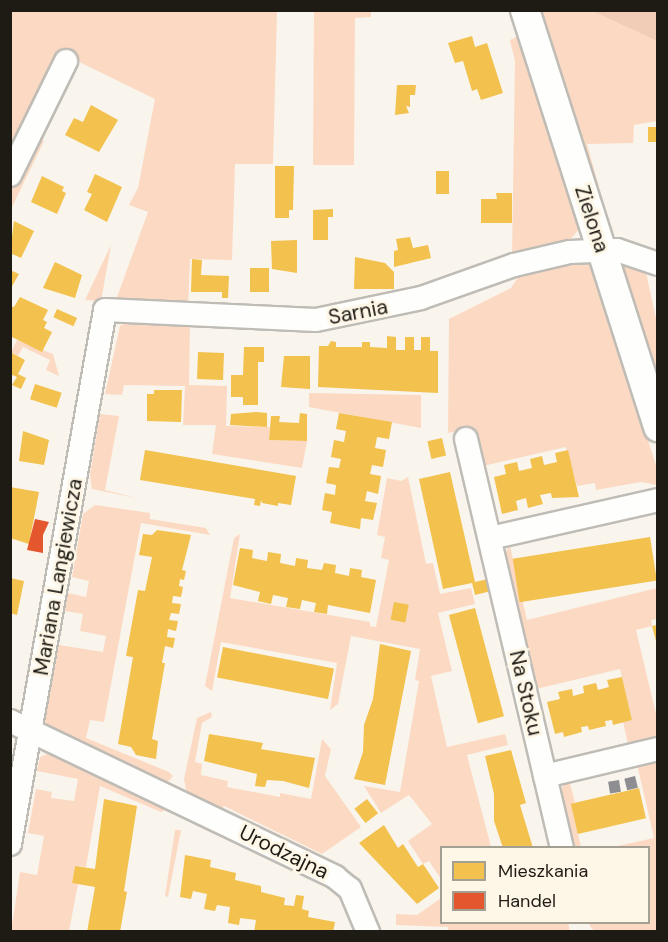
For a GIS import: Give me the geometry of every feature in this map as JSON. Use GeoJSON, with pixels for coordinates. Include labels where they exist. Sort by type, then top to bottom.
{"type":"FeatureCollection","features":[{"type":"Feature","properties":{"kind":"street","name":"Zielona"},"geometry":{"type":"LineString","coordinates":[[525,10],[657,427]]}},
{"type":"Feature","properties":{"kind":"street"},"geometry":{"type":"LineString","coordinates":[[10,176],[66,62]]}},
{"type":"Feature","properties":{"kind":"street"},"geometry":{"type":"LineString","coordinates":[[602,249],[657,264]]}},
{"type":"Feature","properties":{"kind":"street","name":"Sarnia"},"geometry":{"type":"LineString","coordinates":[[105,310],[316,320],[421,298],[538,259],[602,249]]}},
{"type":"Feature","properties":{"kind":"street","name":"Mariana Langiewicza"},"geometry":{"type":"LineString","coordinates":[[10,844],[105,310]]}},
{"type":"Feature","properties":{"kind":"street","name":"Na Stoku"},"geometry":{"type":"LineString","coordinates":[[466,439],[562,846]]}},
{"type":"Feature","properties":{"kind":"street"},"geometry":{"type":"LineString","coordinates":[[490,538],[657,500]]}},
{"type":"Feature","properties":{"kind":"street","name":"Urodzajna"},"geometry":{"type":"LineString","coordinates":[[10,721],[335,876],[354,895],[368,932]]}},
{"type":"Feature","properties":{"kind":"street"},"geometry":{"type":"LineString","coordinates":[[545,776],[657,750]]}},
{"type":"Feature","properties":{"kind":"shaded area"},"geometry":{"type":"Polygon","coordinates":[[[11,11],[277,11],[273,164],[235,164],[232,260],[190,259],[188,308],[116,300],[148,212],[129,205],[138,188],[155,99],[65,55],[11,162],[11,11]]]}},
{"type":"Feature","properties":{"kind":"shaded area"},"geometry":{"type":"Polygon","coordinates":[[[314,11],[371,11],[371,17],[355,18],[354,165],[313,165],[314,11]]]}},
{"type":"Feature","properties":{"kind":"shaded area"},"geometry":{"type":"Polygon","coordinates":[[[538,11],[592,11],[657,41],[657,121],[634,125],[633,143],[587,144],[609,224],[605,224],[538,11]]]}},
{"type":"Feature","properties":{"kind":"shaded area"},"geometry":{"type":"Polygon","coordinates":[[[592,11],[657,11],[657,41],[592,11]]]}},
{"type":"Feature","properties":{"kind":"shaded area"},"geometry":{"type":"Polygon","coordinates":[[[521,35],[580,228],[569,241],[512,258],[515,61],[510,40],[521,35]]]}},
{"type":"Feature","properties":{"kind":"shaded area"},"geometry":{"type":"Polygon","coordinates":[[[38,138],[44,141],[11,209],[11,186],[38,138]]]}},
{"type":"Feature","properties":{"kind":"shaded area"},"geometry":{"type":"Polygon","coordinates":[[[111,245],[101,301],[85,300],[111,245]]]}},
{"type":"Feature","properties":{"kind":"shaded area"},"geometry":{"type":"Polygon","coordinates":[[[569,262],[590,263],[657,468],[657,485],[641,482],[596,490],[595,483],[577,486],[566,447],[483,466],[473,428],[448,433],[449,319],[511,288],[519,276],[569,262]]]}},
{"type":"Feature","properties":{"kind":"shaded area"},"geometry":{"type":"Polygon","coordinates":[[[627,263],[645,268],[657,323],[657,389],[621,268],[627,263]]]}},
{"type":"Feature","properties":{"kind":"shaded area"},"geometry":{"type":"Polygon","coordinates":[[[128,321],[190,324],[189,385],[227,386],[226,426],[270,427],[269,440],[307,441],[302,468],[212,454],[216,425],[183,425],[185,386],[124,385],[122,395],[105,394],[120,326],[128,321]]]}},
{"type":"Feature","properties":{"kind":"shaded area"},"geometry":{"type":"Polygon","coordinates":[[[17,340],[53,354],[59,376],[46,370],[50,360],[23,347],[18,356],[11,352],[17,340]]]}},
{"type":"Feature","properties":{"kind":"shaded area"},"geometry":{"type":"Polygon","coordinates":[[[309,393],[421,395],[421,428],[309,407],[309,393]]]}},
{"type":"Feature","properties":{"kind":"shaded area"},"geometry":{"type":"Polygon","coordinates":[[[100,414],[119,416],[105,490],[136,498],[92,489],[90,475],[100,414]]]}},
{"type":"Feature","properties":{"kind":"shaded area"},"geometry":{"type":"Polygon","coordinates":[[[408,477],[426,564],[433,563],[440,594],[471,588],[475,604],[438,613],[452,671],[431,676],[447,747],[505,734],[508,745],[467,755],[491,846],[440,846],[440,878],[429,861],[423,864],[408,841],[432,824],[409,795],[381,813],[364,786],[400,792],[419,681],[415,680],[420,649],[351,636],[338,704],[330,710],[337,663],[221,642],[212,691],[205,686],[234,538],[240,534],[230,598],[370,622],[370,626],[376,627],[389,560],[381,558],[385,537],[377,535],[387,478],[401,481],[408,477]]]}},
{"type":"Feature","properties":{"kind":"shaded area"},"geometry":{"type":"Polygon","coordinates":[[[95,505],[150,513],[150,519],[206,528],[210,535],[141,523],[104,722],[90,720],[86,738],[169,772],[173,776],[166,784],[46,726],[59,645],[103,652],[106,636],[80,631],[83,614],[65,611],[68,593],[86,597],[89,581],[72,577],[83,514],[95,505]]]}},
{"type":"Feature","properties":{"kind":"shaded area"},"geometry":{"type":"Polygon","coordinates":[[[510,546],[527,620],[657,588],[657,619],[651,620],[652,626],[636,630],[657,718],[657,737],[628,744],[623,722],[632,720],[620,669],[536,689],[504,554],[510,546]]]}},
{"type":"Feature","properties":{"kind":"shaded area"},"geometry":{"type":"Polygon","coordinates":[[[211,712],[212,717],[202,723],[195,762],[202,764],[201,775],[228,781],[227,787],[280,797],[280,793],[311,799],[322,739],[331,749],[325,776],[361,827],[322,854],[224,806],[220,811],[187,795],[184,779],[197,718],[211,712]]]}},
{"type":"Feature","properties":{"kind":"shaded area"},"geometry":{"type":"Polygon","coordinates":[[[50,753],[162,805],[165,810],[161,812],[100,786],[86,867],[75,866],[72,883],[78,884],[69,931],[11,932],[20,872],[37,875],[44,836],[28,833],[36,789],[52,792],[51,798],[74,801],[78,779],[37,771],[40,757],[50,753]]]}},
{"type":"Feature","properties":{"kind":"shaded area"},"geometry":{"type":"Polygon","coordinates":[[[657,760],[657,931],[594,931],[589,924],[650,924],[650,846],[618,846],[654,838],[637,764],[657,760]]]}},
{"type":"Feature","properties":{"kind":"shaded area"},"geometry":{"type":"Polygon","coordinates":[[[566,780],[569,780],[575,802],[571,804],[581,846],[573,846],[560,792],[566,780]]]}},
{"type":"Feature","properties":{"kind":"shaded area"},"geometry":{"type":"Polygon","coordinates":[[[175,830],[181,830],[168,897],[165,896],[175,830]]]}},
{"type":"Feature","properties":{"kind":"shaded area"},"geometry":{"type":"Polygon","coordinates":[[[440,899],[440,924],[568,924],[570,931],[448,932],[448,927],[396,925],[396,914],[417,915],[440,899]]]}},
{"type":"Feature","properties":{"kind":"building: Mieszkania"},"geometry":{"type":"Polygon","coordinates":[[[472,36],[475,47],[487,43],[503,93],[481,100],[477,89],[472,91],[463,61],[455,63],[448,43],[472,36]]]}},
{"type":"Feature","properties":{"kind":"building: Mieszkania"},"geometry":{"type":"Polygon","coordinates":[[[397,85],[416,85],[415,95],[410,95],[410,107],[406,106],[409,113],[395,115],[397,85]]]}},
{"type":"Feature","properties":{"kind":"building: Mieszkania"},"geometry":{"type":"Polygon","coordinates":[[[91,105],[118,120],[99,152],[65,135],[74,118],[83,122],[91,105]]]}},
{"type":"Feature","properties":{"kind":"building: Mieszkania"},"geometry":{"type":"Polygon","coordinates":[[[648,127],[657,127],[657,142],[648,142],[648,127]]]}},
{"type":"Feature","properties":{"kind":"building: Mieszkania"},"geometry":{"type":"Polygon","coordinates":[[[275,166],[294,166],[293,210],[289,210],[289,218],[275,218],[275,166]]]}},
{"type":"Feature","properties":{"kind":"building: Mieszkania"},"geometry":{"type":"Polygon","coordinates":[[[436,171],[449,171],[449,194],[436,194],[436,171]]]}},
{"type":"Feature","properties":{"kind":"building: Mieszkania"},"geometry":{"type":"Polygon","coordinates":[[[95,174],[122,187],[107,222],[84,210],[92,194],[87,192],[95,174]]]}},
{"type":"Feature","properties":{"kind":"building: Mieszkania"},"geometry":{"type":"Polygon","coordinates":[[[42,176],[64,187],[62,191],[66,193],[57,214],[31,202],[42,176]]]}},
{"type":"Feature","properties":{"kind":"building: Mieszkania"},"geometry":{"type":"Polygon","coordinates":[[[496,193],[512,193],[512,223],[481,223],[481,199],[497,199],[496,193]]]}},
{"type":"Feature","properties":{"kind":"building: Mieszkania"},"geometry":{"type":"Polygon","coordinates":[[[333,209],[333,217],[328,217],[328,240],[313,240],[313,210],[333,209]]]}},
{"type":"Feature","properties":{"kind":"building: Mieszkania"},"geometry":{"type":"Polygon","coordinates":[[[14,221],[34,231],[21,258],[10,253],[14,221]]]}},
{"type":"Feature","properties":{"kind":"building: Mieszkania"},"geometry":{"type":"Polygon","coordinates":[[[410,237],[413,248],[428,245],[431,258],[394,267],[394,251],[398,250],[396,239],[410,237]]]}},
{"type":"Feature","properties":{"kind":"building: Mieszkania"},"geometry":{"type":"Polygon","coordinates":[[[297,240],[297,273],[272,269],[271,241],[297,240]]]}},
{"type":"Feature","properties":{"kind":"building: Mieszkania"},"geometry":{"type":"Polygon","coordinates":[[[355,257],[385,263],[394,272],[394,289],[354,289],[355,257]]]}},
{"type":"Feature","properties":{"kind":"building: Mieszkania"},"geometry":{"type":"Polygon","coordinates":[[[192,259],[202,260],[201,275],[229,276],[228,298],[222,298],[222,292],[191,292],[192,259]]]}},
{"type":"Feature","properties":{"kind":"building: Mieszkania"},"geometry":{"type":"Polygon","coordinates":[[[55,262],[82,275],[75,298],[43,288],[55,262]]]}},
{"type":"Feature","properties":{"kind":"building: Mieszkania"},"geometry":{"type":"Polygon","coordinates":[[[250,268],[269,268],[269,292],[250,292],[250,268]]]}},
{"type":"Feature","properties":{"kind":"building: Mieszkania"},"geometry":{"type":"Polygon","coordinates":[[[10,270],[19,274],[10,290],[10,270]]]}},
{"type":"Feature","properties":{"kind":"building: Mieszkania"},"geometry":{"type":"Polygon","coordinates":[[[20,297],[48,310],[43,320],[47,322],[44,328],[52,332],[42,352],[10,336],[10,306],[14,307],[20,297]]]}},
{"type":"Feature","properties":{"kind":"building: Mieszkania"},"geometry":{"type":"Polygon","coordinates":[[[57,309],[77,318],[73,326],[53,317],[57,309]]]}},
{"type":"Feature","properties":{"kind":"building: Mieszkania"},"geometry":{"type":"Polygon","coordinates":[[[387,336],[396,337],[396,350],[405,350],[405,337],[414,337],[414,350],[421,350],[421,337],[430,337],[430,351],[438,351],[438,393],[318,387],[319,346],[328,346],[331,341],[336,342],[336,347],[362,347],[362,342],[370,342],[370,347],[387,348],[387,336]]]}},
{"type":"Feature","properties":{"kind":"building: Mieszkania"},"geometry":{"type":"Polygon","coordinates":[[[244,347],[264,347],[264,362],[258,362],[258,405],[243,405],[243,397],[231,397],[231,375],[243,375],[244,347]]]}},
{"type":"Feature","properties":{"kind":"building: Mieszkania"},"geometry":{"type":"Polygon","coordinates":[[[10,352],[25,360],[18,374],[26,378],[21,389],[12,385],[17,377],[10,374],[10,352]]]}},
{"type":"Feature","properties":{"kind":"building: Mieszkania"},"geometry":{"type":"Polygon","coordinates":[[[198,352],[224,353],[223,380],[197,379],[198,352]]]}},
{"type":"Feature","properties":{"kind":"building: Mieszkania"},"geometry":{"type":"Polygon","coordinates":[[[284,356],[310,356],[310,389],[281,387],[284,356]]]}},
{"type":"Feature","properties":{"kind":"building: Mieszkania"},"geometry":{"type":"Polygon","coordinates":[[[35,384],[62,393],[57,408],[30,399],[35,384]]]}},
{"type":"Feature","properties":{"kind":"building: Mieszkania"},"geometry":{"type":"Polygon","coordinates":[[[154,390],[182,390],[181,422],[147,421],[147,394],[154,394],[154,390]]]}},
{"type":"Feature","properties":{"kind":"building: Mieszkania"},"geometry":{"type":"Polygon","coordinates":[[[267,413],[267,427],[230,425],[231,414],[267,413]]]}},
{"type":"Feature","properties":{"kind":"building: Mieszkania"},"geometry":{"type":"Polygon","coordinates":[[[300,413],[307,414],[307,441],[269,440],[271,416],[280,416],[279,422],[299,423],[300,413]]]}},
{"type":"Feature","properties":{"kind":"building: Mieszkania"},"geometry":{"type":"Polygon","coordinates":[[[339,413],[392,422],[389,439],[377,437],[375,448],[386,450],[383,467],[372,465],[370,474],[381,476],[378,494],[367,491],[365,501],[377,503],[373,520],[361,518],[360,529],[330,523],[332,512],[322,510],[325,493],[335,495],[336,485],[326,483],[329,467],[339,468],[341,459],[331,457],[334,440],[344,442],[346,431],[336,429],[339,413]]]}},
{"type":"Feature","properties":{"kind":"building: Mieszkania"},"geometry":{"type":"Polygon","coordinates":[[[23,431],[49,440],[44,465],[19,461],[23,431]]]}},
{"type":"Feature","properties":{"kind":"building: Mieszkania"},"geometry":{"type":"Polygon","coordinates":[[[442,438],[446,456],[431,459],[427,441],[442,438]]]}},
{"type":"Feature","properties":{"kind":"building: Mieszkania"},"geometry":{"type":"Polygon","coordinates":[[[145,450],[296,476],[291,505],[278,503],[278,506],[262,503],[261,500],[260,506],[254,505],[255,499],[140,480],[145,450]]]}},
{"type":"Feature","properties":{"kind":"building: Mieszkania"},"geometry":{"type":"Polygon","coordinates":[[[568,450],[579,497],[552,498],[551,493],[540,495],[543,504],[528,508],[526,498],[516,501],[518,510],[502,514],[494,477],[506,474],[504,465],[517,462],[519,471],[532,468],[530,459],[542,456],[544,465],[557,462],[555,453],[568,450]]]}},
{"type":"Feature","properties":{"kind":"building: Mieszkania"},"geometry":{"type":"Polygon","coordinates":[[[450,472],[475,582],[488,579],[491,591],[475,595],[472,583],[443,589],[419,479],[450,472]]]}},
{"type":"Feature","properties":{"kind":"building: Mieszkania"},"geometry":{"type":"Polygon","coordinates":[[[10,487],[39,492],[29,544],[10,538],[10,487]]]}},
{"type":"Feature","properties":{"kind":"building: Mieszkania"},"geometry":{"type":"Polygon","coordinates":[[[157,530],[191,535],[182,570],[186,571],[184,580],[180,579],[179,586],[183,587],[181,597],[173,596],[172,603],[181,604],[179,614],[171,613],[169,620],[178,621],[176,631],[168,629],[167,637],[175,638],[173,648],[165,646],[162,663],[165,663],[152,739],[158,741],[156,759],[136,755],[131,747],[118,744],[133,657],[126,656],[138,590],[145,591],[152,557],[139,555],[143,534],[152,535],[157,530]]]}},
{"type":"Feature","properties":{"kind":"building: Mieszkania"},"geometry":{"type":"Polygon","coordinates":[[[650,537],[657,580],[520,602],[513,559],[650,537]]]}},
{"type":"Feature","properties":{"kind":"building: Mieszkania"},"geometry":{"type":"Polygon","coordinates":[[[240,548],[253,550],[252,558],[267,561],[268,552],[281,554],[280,563],[295,566],[296,558],[308,560],[307,568],[322,570],[324,563],[336,565],[335,573],[349,576],[350,568],[362,570],[361,577],[376,580],[370,613],[328,605],[327,614],[314,612],[316,603],[302,600],[300,609],[286,607],[288,598],[273,595],[271,604],[258,601],[260,592],[233,585],[240,548]]]}},
{"type":"Feature","properties":{"kind":"building: Mieszkania"},"geometry":{"type":"Polygon","coordinates":[[[10,578],[24,581],[17,615],[10,613],[10,578]]]}},
{"type":"Feature","properties":{"kind":"building: Mieszkania"},"geometry":{"type":"Polygon","coordinates":[[[394,602],[409,605],[405,623],[391,620],[394,602]]]}},
{"type":"Feature","properties":{"kind":"building: Mieszkania"},"geometry":{"type":"Polygon","coordinates":[[[475,608],[504,716],[478,723],[449,615],[475,608]]]}},
{"type":"Feature","properties":{"kind":"building: Mieszkania"},"geometry":{"type":"Polygon","coordinates":[[[657,625],[657,645],[652,626],[657,625]]]}},
{"type":"Feature","properties":{"kind":"building: Mieszkania"},"geometry":{"type":"Polygon","coordinates":[[[380,644],[411,651],[385,785],[354,779],[363,752],[364,725],[373,699],[380,644]]]}},
{"type":"Feature","properties":{"kind":"building: Mieszkania"},"geometry":{"type":"Polygon","coordinates":[[[223,647],[334,669],[328,699],[217,677],[223,647]]]}},
{"type":"Feature","properties":{"kind":"building: Mieszkania"},"geometry":{"type":"Polygon","coordinates":[[[622,677],[632,720],[613,725],[612,720],[605,721],[606,726],[589,730],[588,726],[581,727],[582,732],[564,737],[563,732],[555,734],[547,702],[560,699],[558,692],[572,689],[573,696],[584,693],[583,686],[596,683],[598,690],[609,687],[607,680],[622,677]]]}},
{"type":"Feature","properties":{"kind":"building: Mieszkania"},"geometry":{"type":"Polygon","coordinates":[[[209,734],[263,743],[261,749],[315,758],[309,788],[283,781],[267,780],[265,787],[255,786],[257,774],[204,761],[209,734]]]}},
{"type":"Feature","properties":{"kind":"building: Mieszkania"},"geometry":{"type":"Polygon","coordinates":[[[511,750],[526,803],[520,805],[532,846],[502,846],[494,821],[494,794],[485,756],[511,750]]]}},
{"type":"Feature","properties":{"kind":"building: Mieszkania"},"geometry":{"type":"Polygon","coordinates":[[[639,788],[646,818],[578,834],[571,804],[639,788]]]}},
{"type":"Feature","properties":{"kind":"building: Mieszkania"},"geometry":{"type":"Polygon","coordinates":[[[104,799],[137,806],[124,891],[127,892],[120,932],[87,932],[95,887],[72,883],[75,866],[95,869],[104,799]]]}},
{"type":"Feature","properties":{"kind":"building: Mieszkania"},"geometry":{"type":"Polygon","coordinates":[[[367,799],[378,813],[365,823],[354,809],[367,799]]]}},
{"type":"Feature","properties":{"kind":"building: Mieszkania"},"geometry":{"type":"Polygon","coordinates":[[[384,825],[398,848],[403,844],[418,867],[423,864],[439,888],[417,904],[359,843],[384,825]]]}},
{"type":"Feature","properties":{"kind":"building: Mieszkania"},"geometry":{"type":"Polygon","coordinates":[[[185,855],[211,860],[210,867],[236,873],[235,880],[261,886],[261,892],[285,898],[284,905],[294,906],[296,895],[304,896],[302,909],[309,911],[308,917],[335,922],[333,932],[254,932],[256,920],[240,918],[239,925],[228,923],[230,907],[217,905],[215,911],[204,909],[207,894],[193,891],[191,899],[180,897],[185,855]]]}},
{"type":"Feature","properties":{"kind":"building: Handel"},"geometry":{"type":"Polygon","coordinates":[[[35,519],[49,522],[43,535],[43,553],[27,550],[35,519]]]}},
{"type":"Feature","properties":{"kind":"building: Przemysł"},"geometry":{"type":"Polygon","coordinates":[[[635,776],[638,788],[627,790],[624,779],[635,776]]]}},
{"type":"Feature","properties":{"kind":"building: Przemysł"},"geometry":{"type":"Polygon","coordinates":[[[619,780],[621,792],[610,794],[608,782],[619,780]]]}}]}
